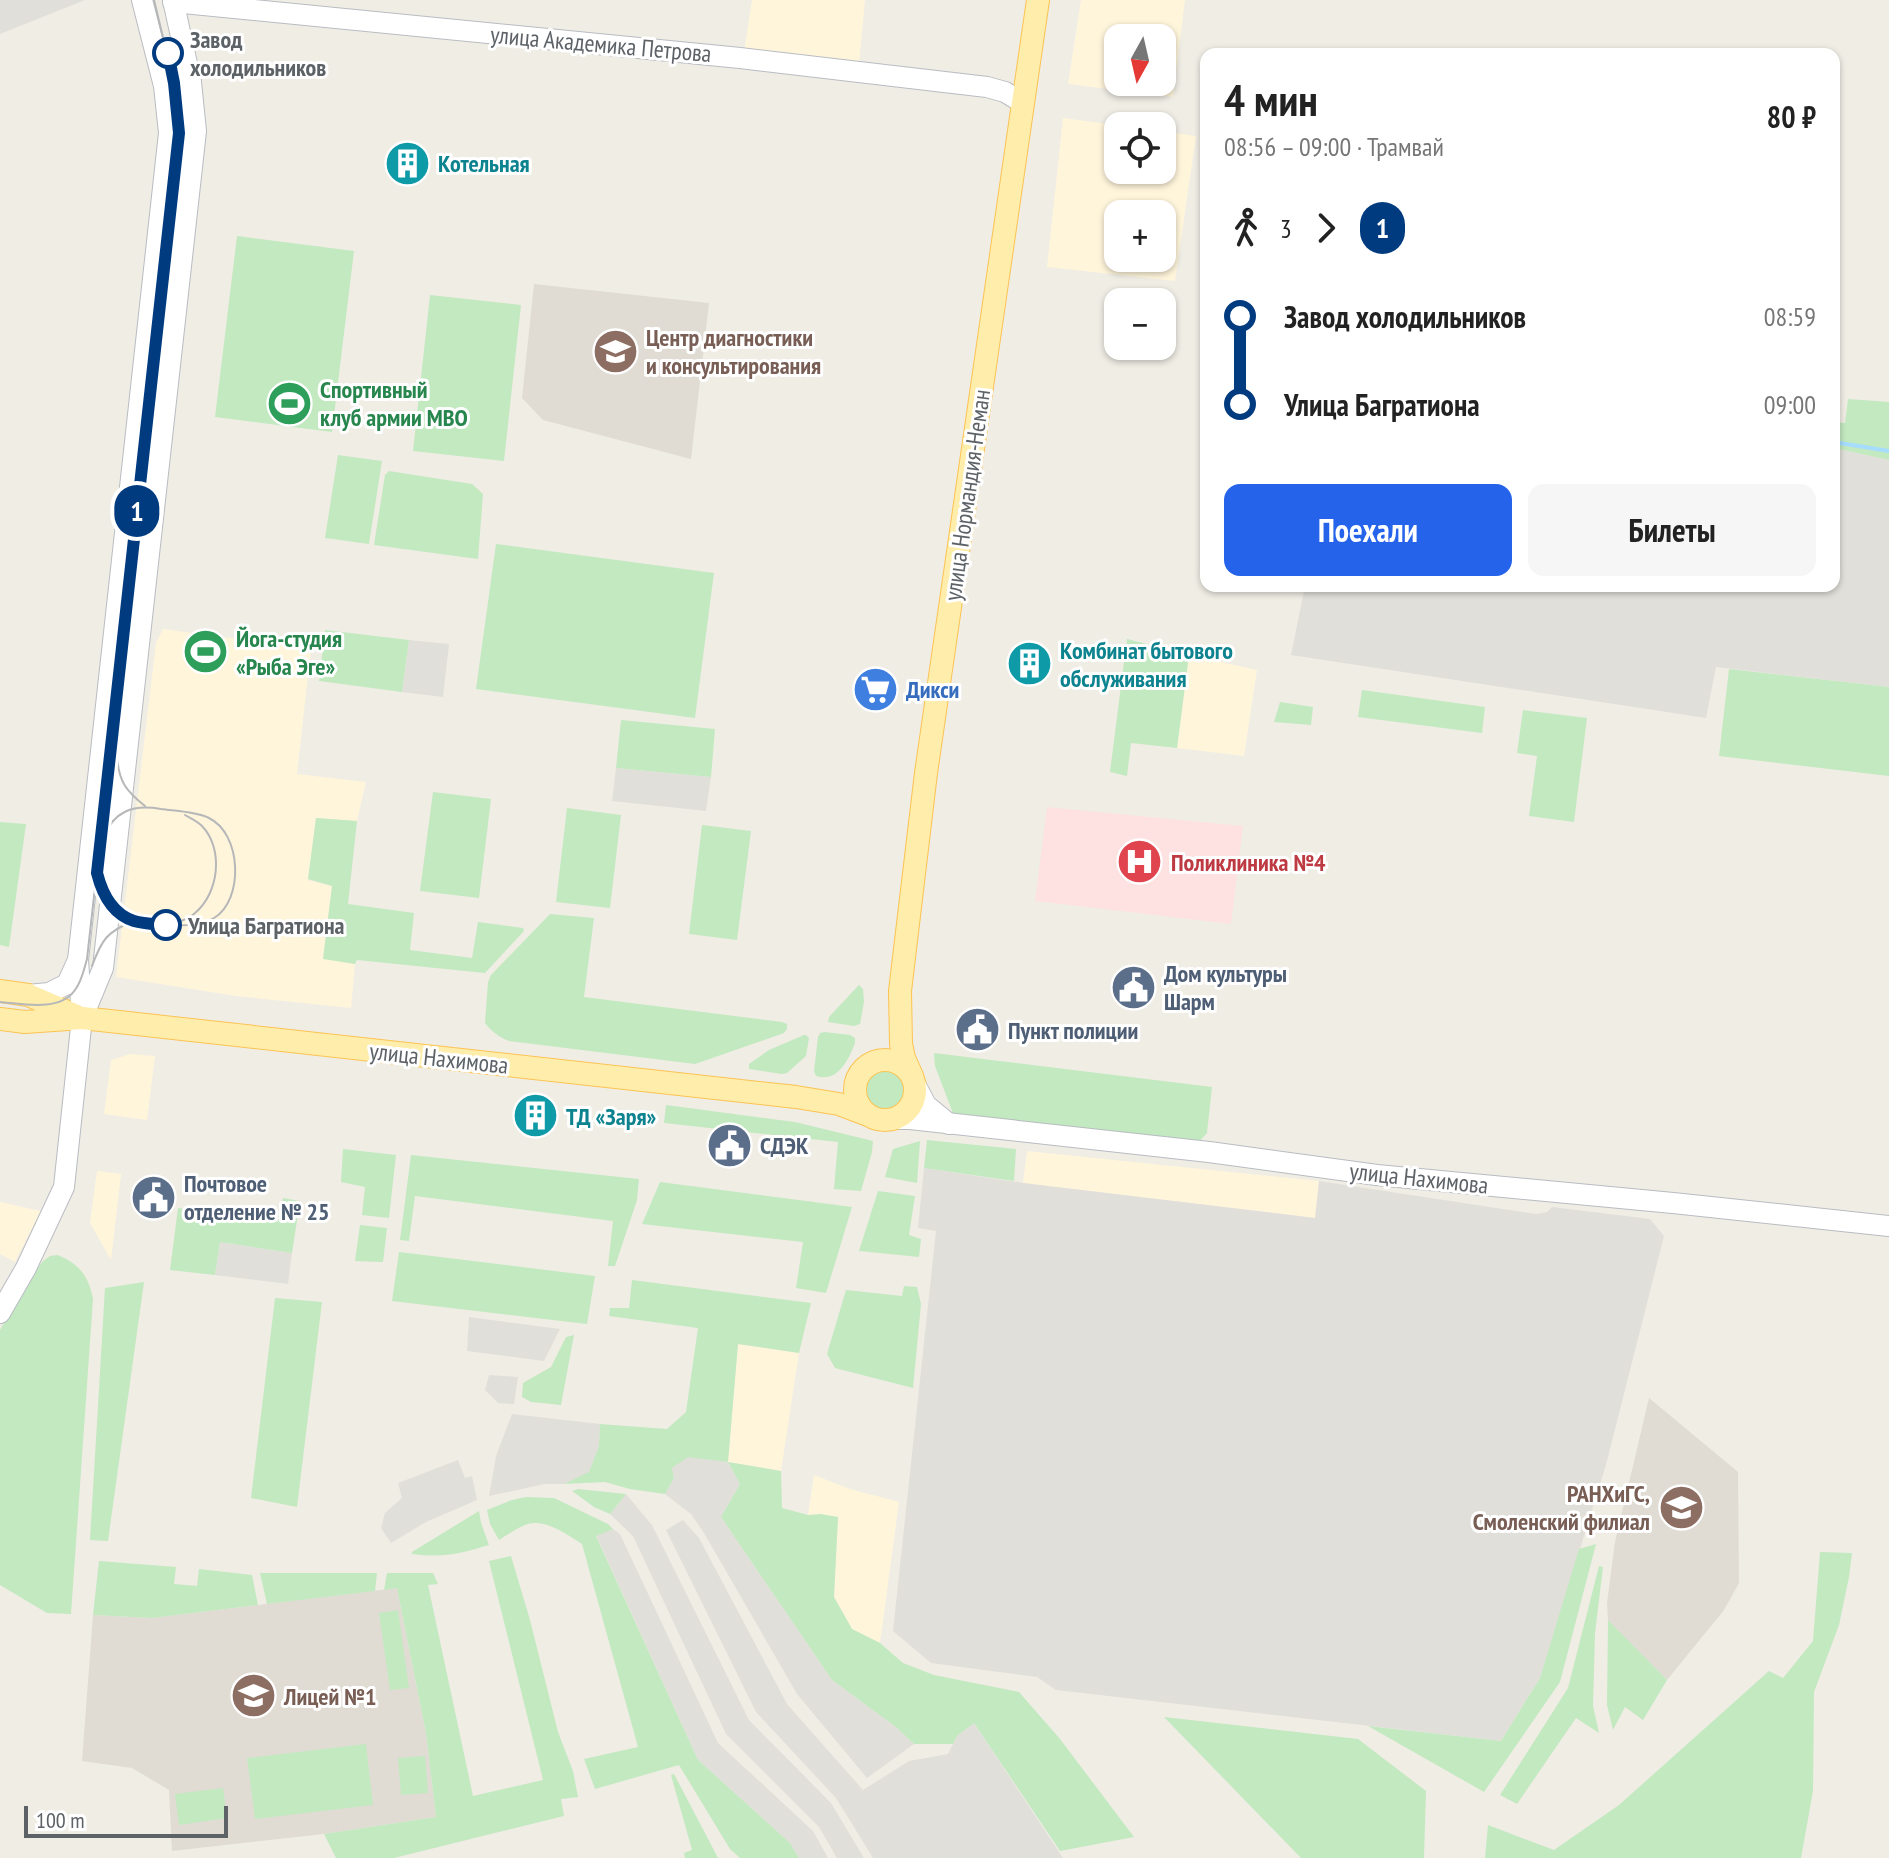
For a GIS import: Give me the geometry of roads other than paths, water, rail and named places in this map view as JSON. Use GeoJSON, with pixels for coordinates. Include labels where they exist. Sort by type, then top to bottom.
{"type":"FeatureCollection","features":[{"type":"Feature","properties":{"kind":"main road","name":"улица Нормандия-Неман"},"geometry":{"type":"LineString","coordinates":[[900,991],[926,773],[1038,0]]}},
{"type":"Feature","properties":{"kind":"main road","name":"улица Нахимова"},"geometry":{"type":"LineString","coordinates":[[0,991],[28,995],[82,1018]]}},
{"type":"Feature","properties":{"kind":"main road"},"geometry":{"type":"LineString","coordinates":[[796,1097],[822,1098],[840,1093],[848,1087],[877,1055],[900,991]]}},
{"type":"Feature","properties":{"kind":"main road"},"geometry":{"type":"LineString","coordinates":[[796,1097],[839,1104],[881,1120],[895,1119],[908,1110],[914,1099],[914,1080],[901,1044],[900,991]]}},
{"type":"Feature","properties":{"kind":"main road","name":"улица Нахимова"},"geometry":{"type":"LineString","coordinates":[[0,1019],[25,1022],[82,1018],[796,1097]]}},
{"type":"Feature","properties":{"kind":"main road"},"geometry":{"type":"LineString","coordinates":[[868,1115],[858,1102],[855,1091],[857,1079],[872,1062],[895,1061],[905,1067],[914,1080]]}},
{"type":"Feature","properties":{"kind":"street"},"geometry":{"type":"LineString","coordinates":[[0,1313],[26,1268],[64,1187],[82,1018],[78,960],[169,133],[164,86],[142,0]]}},
{"type":"Feature","properties":{"kind":"street"},"geometry":{"type":"LineString","coordinates":[[82,1018],[103,968],[196,131],[191,82],[173,1]]}},
{"type":"Feature","properties":{"kind":"street","name":"улица Академика Петрова"},"geometry":{"type":"LineString","coordinates":[[173,1],[740,58],[987,87],[1005,92],[1023,103]]}},
{"type":"Feature","properties":{"kind":"street"},"geometry":{"type":"LineString","coordinates":[[138,416],[164,419]]}},
{"type":"Feature","properties":{"kind":"street"},"geometry":{"type":"LineString","coordinates":[[28,995],[49,993],[67,984],[78,960]]}},
{"type":"Feature","properties":{"kind":"street"},"geometry":{"type":"LineString","coordinates":[[914,1080],[926,1105],[949,1124]]}},
{"type":"Feature","properties":{"kind":"street","name":"улица Нахимова"},"geometry":{"type":"LineString","coordinates":[[895,1119],[1209,1152],[1377,1175],[1889,1226]]}},
{"type":"Feature","properties":{"kind":"waterway"},"geometry":{"type":"LineString","coordinates":[[1840,443],[1889,451]]}},
{"type":"Feature","properties":{"kind":"tram line"},"geometry":{"type":"LineString","coordinates":[[0,1002],[40,1005],[60,1001],[77,986],[87,959],[179,133],[174,83],[154,0]]}},
{"type":"Feature","properties":{"kind":"tram line","name":"1"},"geometry":{"type":"LineString","coordinates":[[166,925],[133,921],[113,908],[102,892],[97,873],[179,133],[168,53]]}},
{"type":"Feature","properties":{"kind":"tram line"},"geometry":{"type":"LineString","coordinates":[[117,757],[125,785],[145,806]]}},
{"type":"Feature","properties":{"kind":"tram line"},"geometry":{"type":"LineString","coordinates":[[98,877],[106,898],[121,915],[135,921],[164,925],[197,924],[214,918],[231,897],[234,883],[235,867],[228,838],[220,826],[204,816],[151,808],[133,809],[113,821],[102,838]]}},
{"type":"Feature","properties":{"kind":"tram line"},"geometry":{"type":"LineString","coordinates":[[178,922],[192,916],[203,904],[214,883],[216,871],[214,846],[209,836],[200,824],[185,815]]}},
{"type":"Feature","properties":{"kind":"tram line"},"geometry":{"type":"LineString","coordinates":[[92,966],[106,938],[133,921]]}},
{"type":"Feature","properties":{"kind":"place","name":"Завод холодильников"},"geometry":{"type":"Point","coordinates":[168,53]}},
{"type":"Feature","properties":{"kind":"place","name":"Котельная"},"geometry":{"type":"Point","coordinates":[407,163]}},
{"type":"Feature","properties":{"kind":"place","name":"Центр диагностики и консультирования"},"geometry":{"type":"Point","coordinates":[615,351]}},
{"type":"Feature","properties":{"kind":"place","name":"Спортивный клуб армии МВО"},"geometry":{"type":"Point","coordinates":[289,403]}},
{"type":"Feature","properties":{"kind":"place","name":"Йога-студия «Рыба Эге»"},"geometry":{"type":"Point","coordinates":[205,652]}},
{"type":"Feature","properties":{"kind":"place","name":"Комбинат бытового обслуживания"},"geometry":{"type":"Point","coordinates":[1029,664]}},
{"type":"Feature","properties":{"kind":"place","name":"Дикси"},"geometry":{"type":"Point","coordinates":[875,689]}},
{"type":"Feature","properties":{"kind":"place","name":"Поликлиника №4"},"geometry":{"type":"Point","coordinates":[1140,862]}},
{"type":"Feature","properties":{"kind":"place","name":"Улица Багратиона"},"geometry":{"type":"Point","coordinates":[166,925]}},
{"type":"Feature","properties":{"kind":"place","name":"Дом культуры Шарм"},"geometry":{"type":"Point","coordinates":[1133,987]}},
{"type":"Feature","properties":{"kind":"place","name":"Пункт полиции"},"geometry":{"type":"Point","coordinates":[977,1030]}},
{"type":"Feature","properties":{"kind":"place","name":"ТД «Заря»"},"geometry":{"type":"Point","coordinates":[535,1116]}},
{"type":"Feature","properties":{"kind":"place","name":"СДЭК"},"geometry":{"type":"Point","coordinates":[729,1145]}},
{"type":"Feature","properties":{"kind":"place","name":"Почтовое отделение № 25"},"geometry":{"type":"Point","coordinates":[153,1197]}},
{"type":"Feature","properties":{"kind":"place","name":"РАНХиГС, Смоленский филиал"},"geometry":{"type":"Point","coordinates":[1681,1507]}},
{"type":"Feature","properties":{"kind":"place","name":"Лицей №1"},"geometry":{"type":"Point","coordinates":[253,1696]}}]}
